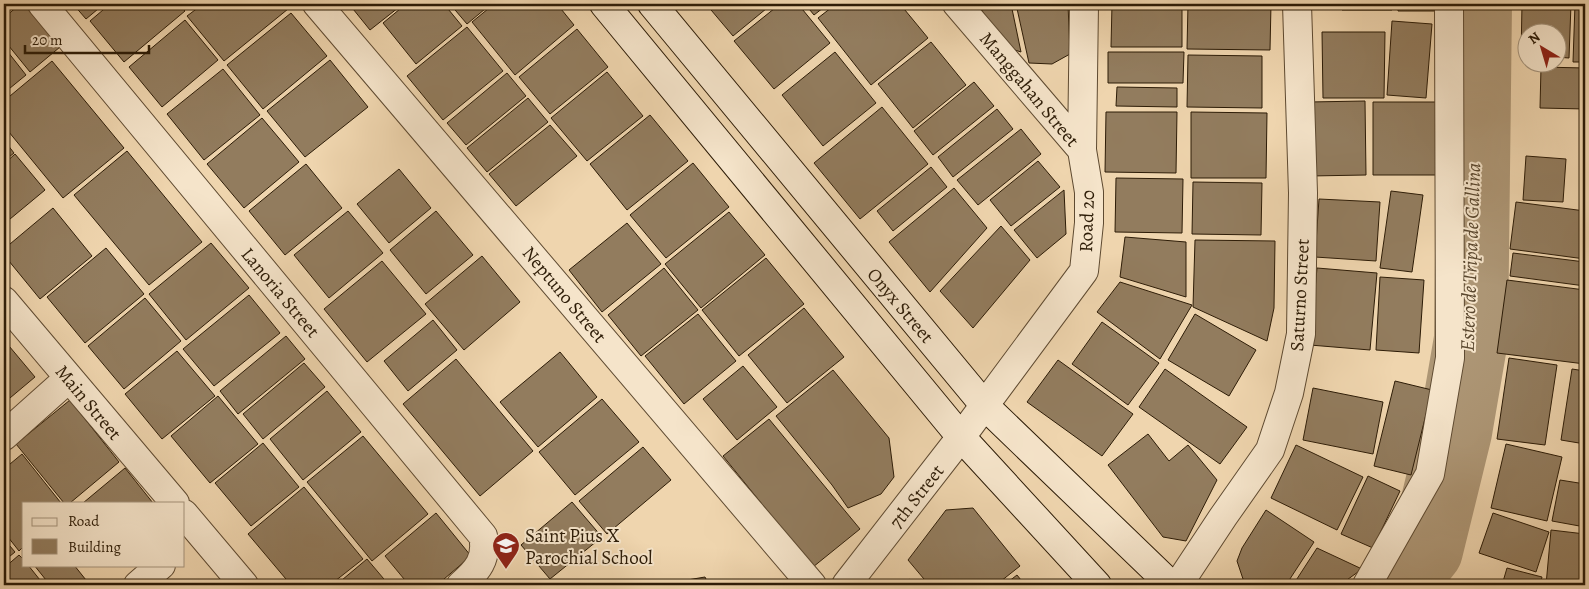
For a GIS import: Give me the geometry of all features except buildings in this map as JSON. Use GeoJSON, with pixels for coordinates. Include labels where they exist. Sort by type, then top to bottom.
{"type":"FeatureCollection","features":[{"type":"Feature","properties":{"kind":"street","name":"Lanoria Street"},"geometry":{"type":"LineString","coordinates":[[42,4],[483,536],[485,547],[482,560],[471,576],[460,585]]}},
{"type":"Feature","properties":{"kind":"street","name":"Neptuno Street"},"geometry":{"type":"LineString","coordinates":[[318,4],[812,585]]}},
{"type":"Feature","properties":{"kind":"street","name":"Onyx Street"},"geometry":{"type":"LineString","coordinates":[[604,4],[961,437],[1097,585]]}},
{"type":"Feature","properties":{"kind":"street","name":"Onyx Street"},"geometry":{"type":"LineString","coordinates":[[652,4],[985,406],[1171,585]]}},
{"type":"Feature","properties":{"kind":"street","name":"Manggahan Street"},"geometry":{"type":"LineString","coordinates":[[957,4],[1082,150]]}},
{"type":"Feature","properties":{"kind":"street","name":"Road 20"},"geometry":{"type":"LineString","coordinates":[[985,406],[1084,271],[1089,223],[1089,192],[1082,150],[1084,4]]}},
{"type":"Feature","properties":{"kind":"street","name":"Saturno Street"},"geometry":{"type":"LineString","coordinates":[[1178,585],[1270,450],[1289,393],[1301,334],[1303,194],[1297,4]]}},
{"type":"Feature","properties":{"kind":"street"},"geometry":{"type":"LineString","coordinates":[[1366,585],[1430,474],[1450,358],[1449,4]]}},
{"type":"Feature","properties":{"kind":"street","name":"Main Street"},"geometry":{"type":"LineString","coordinates":[[4,301],[174,502]]}},
{"type":"Feature","properties":{"kind":"street"},"geometry":{"type":"LineString","coordinates":[[4,436],[69,378]]}},
{"type":"Feature","properties":{"kind":"street","name":"7th Street"},"geometry":{"type":"LineString","coordinates":[[846,585],[985,406]]}},
{"type":"Feature","properties":{"kind":"street"},"geometry":{"type":"LineString","coordinates":[[189,530],[244,585]]}},
{"type":"Feature","properties":{"kind":"street"},"geometry":{"type":"LineString","coordinates":[[138,585],[159,566]]}},
{"type":"Feature","properties":{"kind":"waterway","name":"Estero de Tripa de Gallina"},"geometry":{"type":"LineString","coordinates":[[1398,585],[1426,550],[1455,432],[1471,339],[1475,4]]}},
{"type":"Feature","properties":{"kind":"place","name":"Saint Pius X Parochial School"},"geometry":{"type":"Point","coordinates":[506,570]}}]}
